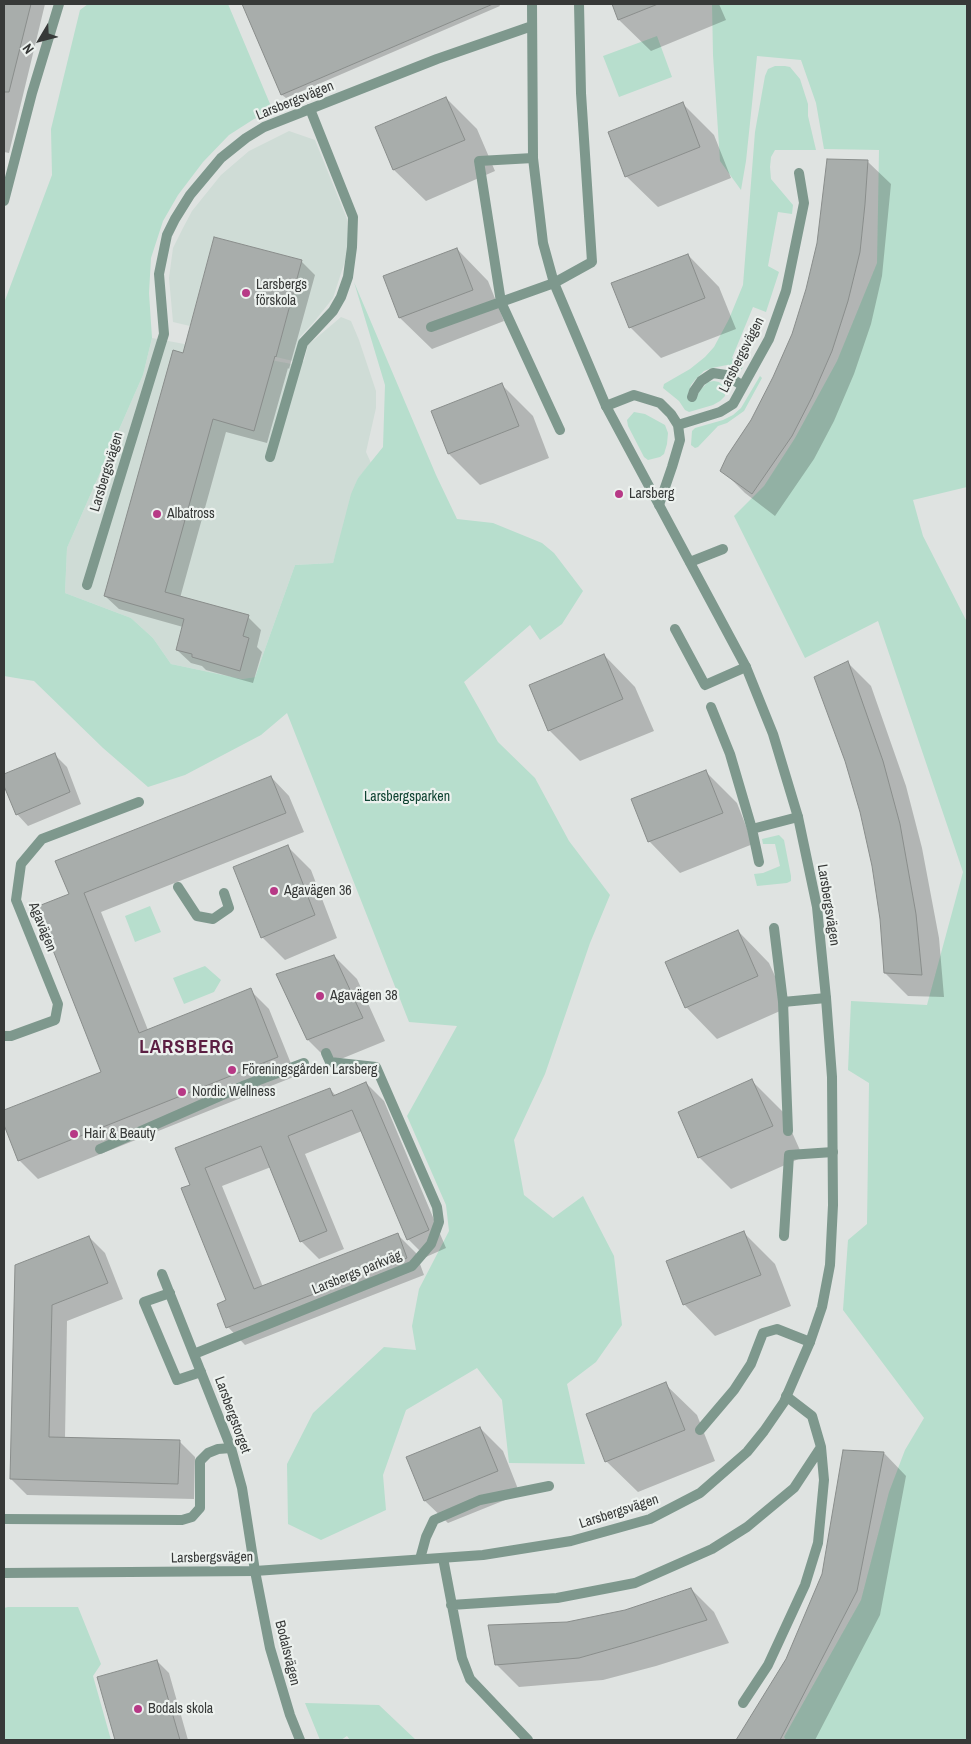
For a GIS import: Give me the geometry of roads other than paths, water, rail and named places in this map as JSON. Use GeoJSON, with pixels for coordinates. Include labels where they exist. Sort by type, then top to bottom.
{"type":"FeatureCollection","features":[{"type":"Feature","properties":{"kind":"street"},"geometry":{"type":"LineString","coordinates":[[4,201],[32,93],[59,4]]}},
{"type":"Feature","properties":{"kind":"street","name":"Larsbergsvägen"},"geometry":{"type":"LineString","coordinates":[[4,1573],[255,1571],[483,1555],[571,1541],[650,1519],[700,1493],[748,1452],[786,1396],[810,1342],[822,1307],[830,1266],[834,1205],[832,1077],[817,907],[798,817],[773,734],[746,667],[606,406],[554,283],[543,243],[533,158],[532,4]]}},
{"type":"Feature","properties":{"kind":"street"},"geometry":{"type":"LineString","coordinates":[[431,326],[554,283],[592,262],[581,93],[578,4]]}},
{"type":"Feature","properties":{"kind":"street","name":"Larsbergsvägen"},"geometry":{"type":"LineString","coordinates":[[87,584],[164,334],[159,274],[167,235],[174,219],[204,177],[233,148],[264,127],[438,59],[532,26]]}},
{"type":"Feature","properties":{"kind":"street"},"geometry":{"type":"LineString","coordinates":[[270,457],[303,343],[333,311],[341,298],[348,277],[352,247],[353,217],[310,109]]}},
{"type":"Feature","properties":{"kind":"street"},"geometry":{"type":"LineString","coordinates":[[533,158],[479,161],[501,302],[560,430]]}},
{"type":"Feature","properties":{"kind":"street","name":"Larsbergsvägen"},"geometry":{"type":"LineString","coordinates":[[678,425],[720,412],[733,404],[769,339],[786,291],[804,203],[799,173]]}},
{"type":"Feature","properties":{"kind":"street"},"geometry":{"type":"LineString","coordinates":[[692,397],[701,380],[713,374],[726,375],[743,386]]}},
{"type":"Feature","properties":{"kind":"street"},"geometry":{"type":"LineString","coordinates":[[606,406],[634,395],[660,403],[672,414],[678,425],[680,440],[659,505]]}},
{"type":"Feature","properties":{"kind":"street"},"geometry":{"type":"LineString","coordinates":[[690,562],[723,549]]}},
{"type":"Feature","properties":{"kind":"street"},"geometry":{"type":"LineString","coordinates":[[676,628],[705,685],[746,667]]}},
{"type":"Feature","properties":{"kind":"street"},"geometry":{"type":"LineString","coordinates":[[711,707],[730,754],[752,829],[758,862]]}},
{"type":"Feature","properties":{"kind":"street","name":"Agavägen"},"geometry":{"type":"LineString","coordinates":[[4,1036],[11,1036],[55,1020],[58,1004],[16,900],[21,864],[42,839],[139,802]]}},
{"type":"Feature","properties":{"kind":"street"},"geometry":{"type":"LineString","coordinates":[[752,829],[798,817]]}},
{"type":"Feature","properties":{"kind":"street"},"geometry":{"type":"LineString","coordinates":[[178,887],[198,916],[213,919],[229,908],[224,893]]}},
{"type":"Feature","properties":{"kind":"street"},"geometry":{"type":"LineString","coordinates":[[774,928],[783,1002],[788,1131]]}},
{"type":"Feature","properties":{"kind":"street"},"geometry":{"type":"LineString","coordinates":[[783,1002],[826,998]]}},
{"type":"Feature","properties":{"kind":"street","name":"Larsbergs parkväg"},"geometry":{"type":"LineString","coordinates":[[194,1354],[412,1266],[431,1244],[439,1222],[437,1207],[376,1066],[330,1062],[326,1053]]}},
{"type":"Feature","properties":{"kind":"street"},"geometry":{"type":"LineString","coordinates":[[100,1149],[243,1086],[304,1063]]}},
{"type":"Feature","properties":{"kind":"street"},"geometry":{"type":"LineString","coordinates":[[784,1236],[789,1155],[833,1152]]}},
{"type":"Feature","properties":{"kind":"street","name":"Larsbergstorget"},"geometry":{"type":"LineString","coordinates":[[162,1274],[230,1448],[242,1488],[255,1571]]}},
{"type":"Feature","properties":{"kind":"street"},"geometry":{"type":"LineString","coordinates":[[170,1292],[144,1302],[177,1380],[201,1372]]}},
{"type":"Feature","properties":{"kind":"street"},"geometry":{"type":"LineString","coordinates":[[700,1430],[722,1405],[751,1364],[763,1333],[777,1329],[810,1342]]}},
{"type":"Feature","properties":{"kind":"street"},"geometry":{"type":"LineString","coordinates":[[743,1704],[768,1665],[805,1585],[818,1543],[824,1480],[821,1447],[812,1416],[786,1396]]}},
{"type":"Feature","properties":{"kind":"street"},"geometry":{"type":"LineString","coordinates":[[451,1605],[557,1598],[635,1583],[712,1549],[747,1527],[794,1488],[821,1447]]}},
{"type":"Feature","properties":{"kind":"street"},"geometry":{"type":"LineString","coordinates":[[4,1519],[182,1520],[192,1517],[200,1508],[200,1461],[208,1453],[218,1449],[230,1448]]}},
{"type":"Feature","properties":{"kind":"street"},"geometry":{"type":"LineString","coordinates":[[420,1559],[426,1537],[434,1520],[480,1500],[549,1486]]}},
{"type":"Feature","properties":{"kind":"street"},"geometry":{"type":"LineString","coordinates":[[443,1558],[462,1658],[470,1679],[528,1740]]}},
{"type":"Feature","properties":{"kind":"street","name":"Bodalsvägen"},"geometry":{"type":"LineString","coordinates":[[255,1571],[270,1648],[287,1707],[300,1740]]}},
{"type":"Feature","properties":{"kind":"place","name":"Larsbergs förskola"},"geometry":{"type":"Point","coordinates":[246,293]}},
{"type":"Feature","properties":{"kind":"place","name":"Larsberg"},"geometry":{"type":"Point","coordinates":[619,494]}},
{"type":"Feature","properties":{"kind":"place","name":"Albatross"},"geometry":{"type":"Point","coordinates":[157,514]}},
{"type":"Feature","properties":{"kind":"place","name":"Agavägen 36"},"geometry":{"type":"Point","coordinates":[274,891]}},
{"type":"Feature","properties":{"kind":"place","name":"Agavägen 38"},"geometry":{"type":"Point","coordinates":[320,996]}},
{"type":"Feature","properties":{"kind":"place","name":"Föreningsgården Larsberg"},"geometry":{"type":"Point","coordinates":[232,1070]}},
{"type":"Feature","properties":{"kind":"place","name":"Nordic Wellness"},"geometry":{"type":"Point","coordinates":[182,1092]}},
{"type":"Feature","properties":{"kind":"place","name":"Hair & Beauty"},"geometry":{"type":"Point","coordinates":[74,1134]}},
{"type":"Feature","properties":{"kind":"place","name":"Bodals skola"},"geometry":{"type":"Point","coordinates":[138,1709]}},
{"type":"Feature","properties":{"kind":"district","name":"LARSBERG"},"geometry":{"type":"Point","coordinates":[187,1048]}},
{"type":"Feature","properties":{"kind":"park label","name":"Larsbergsparken"},"geometry":{"type":"Point","coordinates":[407,797]}}]}
